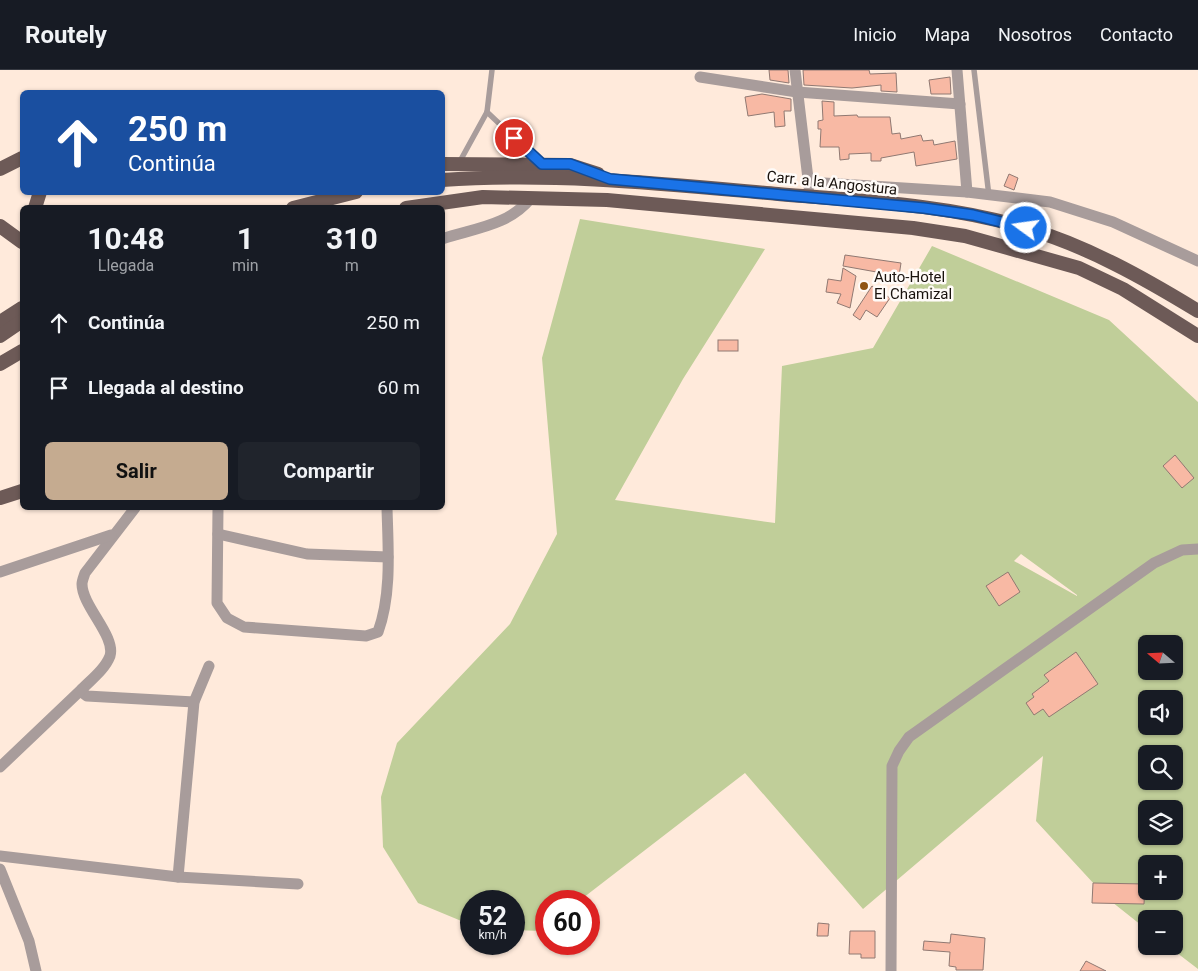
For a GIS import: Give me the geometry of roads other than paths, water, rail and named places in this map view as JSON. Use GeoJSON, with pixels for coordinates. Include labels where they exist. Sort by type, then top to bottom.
{"type":"FeatureCollection","features":[{"type":"Feature","properties":{"kind":"main road"},"geometry":{"type":"LineString","coordinates":[[0,169],[20,159]]}},
{"type":"Feature","properties":{"kind":"main road"},"geometry":{"type":"LineString","coordinates":[[445,164],[570,164],[610,179]]}},
{"type":"Feature","properties":{"kind":"main road","name":"Carr. a la Angostura"},"geometry":{"type":"LineString","coordinates":[[445,180],[551,176],[610,179],[811,196],[973,215],[1026,228],[1066,242],[1128,271],[1198,311]]}},
{"type":"Feature","properties":{"kind":"main road"},"geometry":{"type":"LineString","coordinates":[[305,205],[344,195]]}},
{"type":"Feature","properties":{"kind":"main road"},"geometry":{"type":"LineString","coordinates":[[427,205],[483,197],[607,200],[913,228],[965,236],[1079,268],[1123,289],[1198,336]]}},
{"type":"Feature","properties":{"kind":"main road"},"geometry":{"type":"LineString","coordinates":[[0,226],[20,241]]}},
{"type":"Feature","properties":{"kind":"main road"},"geometry":{"type":"LineString","coordinates":[[0,322],[20,309]]}},
{"type":"Feature","properties":{"kind":"main road"},"geometry":{"type":"LineString","coordinates":[[0,336],[20,321]]}},
{"type":"Feature","properties":{"kind":"main road"},"geometry":{"type":"LineString","coordinates":[[0,364],[20,352]]}},
{"type":"Feature","properties":{"kind":"main road"},"geometry":{"type":"LineString","coordinates":[[0,490],[19,492]]}},
{"type":"Feature","properties":{"kind":"main road"},"geometry":{"type":"LineString","coordinates":[[0,498],[19,492]]}},
{"type":"Feature","properties":{"kind":"street"},"geometry":{"type":"LineString","coordinates":[[795,70],[811,196]]}},
{"type":"Feature","properties":{"kind":"street"},"geometry":{"type":"LineString","coordinates":[[957,70],[967,192]]}},
{"type":"Feature","properties":{"kind":"street"},"geometry":{"type":"LineString","coordinates":[[700,77],[798,92],[960,104]]}},
{"type":"Feature","properties":{"kind":"street"},"geometry":{"type":"LineString","coordinates":[[808,182],[967,192],[1050,202],[1113,222],[1198,261]]}},
{"type":"Feature","properties":{"kind":"street"},"geometry":{"type":"LineString","coordinates":[[445,238],[475,231],[510,218],[522,210],[531,198]]}},
{"type":"Feature","properties":{"kind":"street"},"geometry":{"type":"LineString","coordinates":[[0,767],[104,667],[110,654],[109,643],[85,596],[82,585],[85,573],[111,535],[133,510]]}},
{"type":"Feature","properties":{"kind":"street"},"geometry":{"type":"LineString","coordinates":[[218,510],[217,603],[227,618],[244,627],[366,636],[378,632],[383,618],[388,557],[386,510]]}},
{"type":"Feature","properties":{"kind":"street"},"geometry":{"type":"LineString","coordinates":[[218,534],[307,554],[388,557]]}},
{"type":"Feature","properties":{"kind":"street"},"geometry":{"type":"LineString","coordinates":[[0,572],[111,535]]}},
{"type":"Feature","properties":{"kind":"street"},"geometry":{"type":"LineString","coordinates":[[891,971],[892,766],[899,751],[910,737],[1154,563],[1182,550],[1198,549]]}},
{"type":"Feature","properties":{"kind":"street"},"geometry":{"type":"LineString","coordinates":[[178,877],[194,702],[209,666]]}},
{"type":"Feature","properties":{"kind":"street"},"geometry":{"type":"LineString","coordinates":[[82,689],[83,693],[87,696],[194,702]]}},
{"type":"Feature","properties":{"kind":"street"},"geometry":{"type":"LineString","coordinates":[[0,856],[178,877],[298,884]]}},
{"type":"Feature","properties":{"kind":"street"},"geometry":{"type":"LineString","coordinates":[[0,869],[29,941],[36,971]]}},
{"type":"Feature","properties":{"kind":"lane"},"geometry":{"type":"LineString","coordinates":[[459,164],[486,112],[492,70]]}},
{"type":"Feature","properties":{"kind":"lane"},"geometry":{"type":"LineString","coordinates":[[974,70],[989,196]]}},
{"type":"Feature","properties":{"kind":"lane"},"geometry":{"type":"LineString","coordinates":[[486,112],[542,164]]}},
{"type":"Feature","properties":{"kind":"place","name":"Auto-Hotel El Chamizal"},"geometry":{"type":"Point","coordinates":[864,286]}}]}
